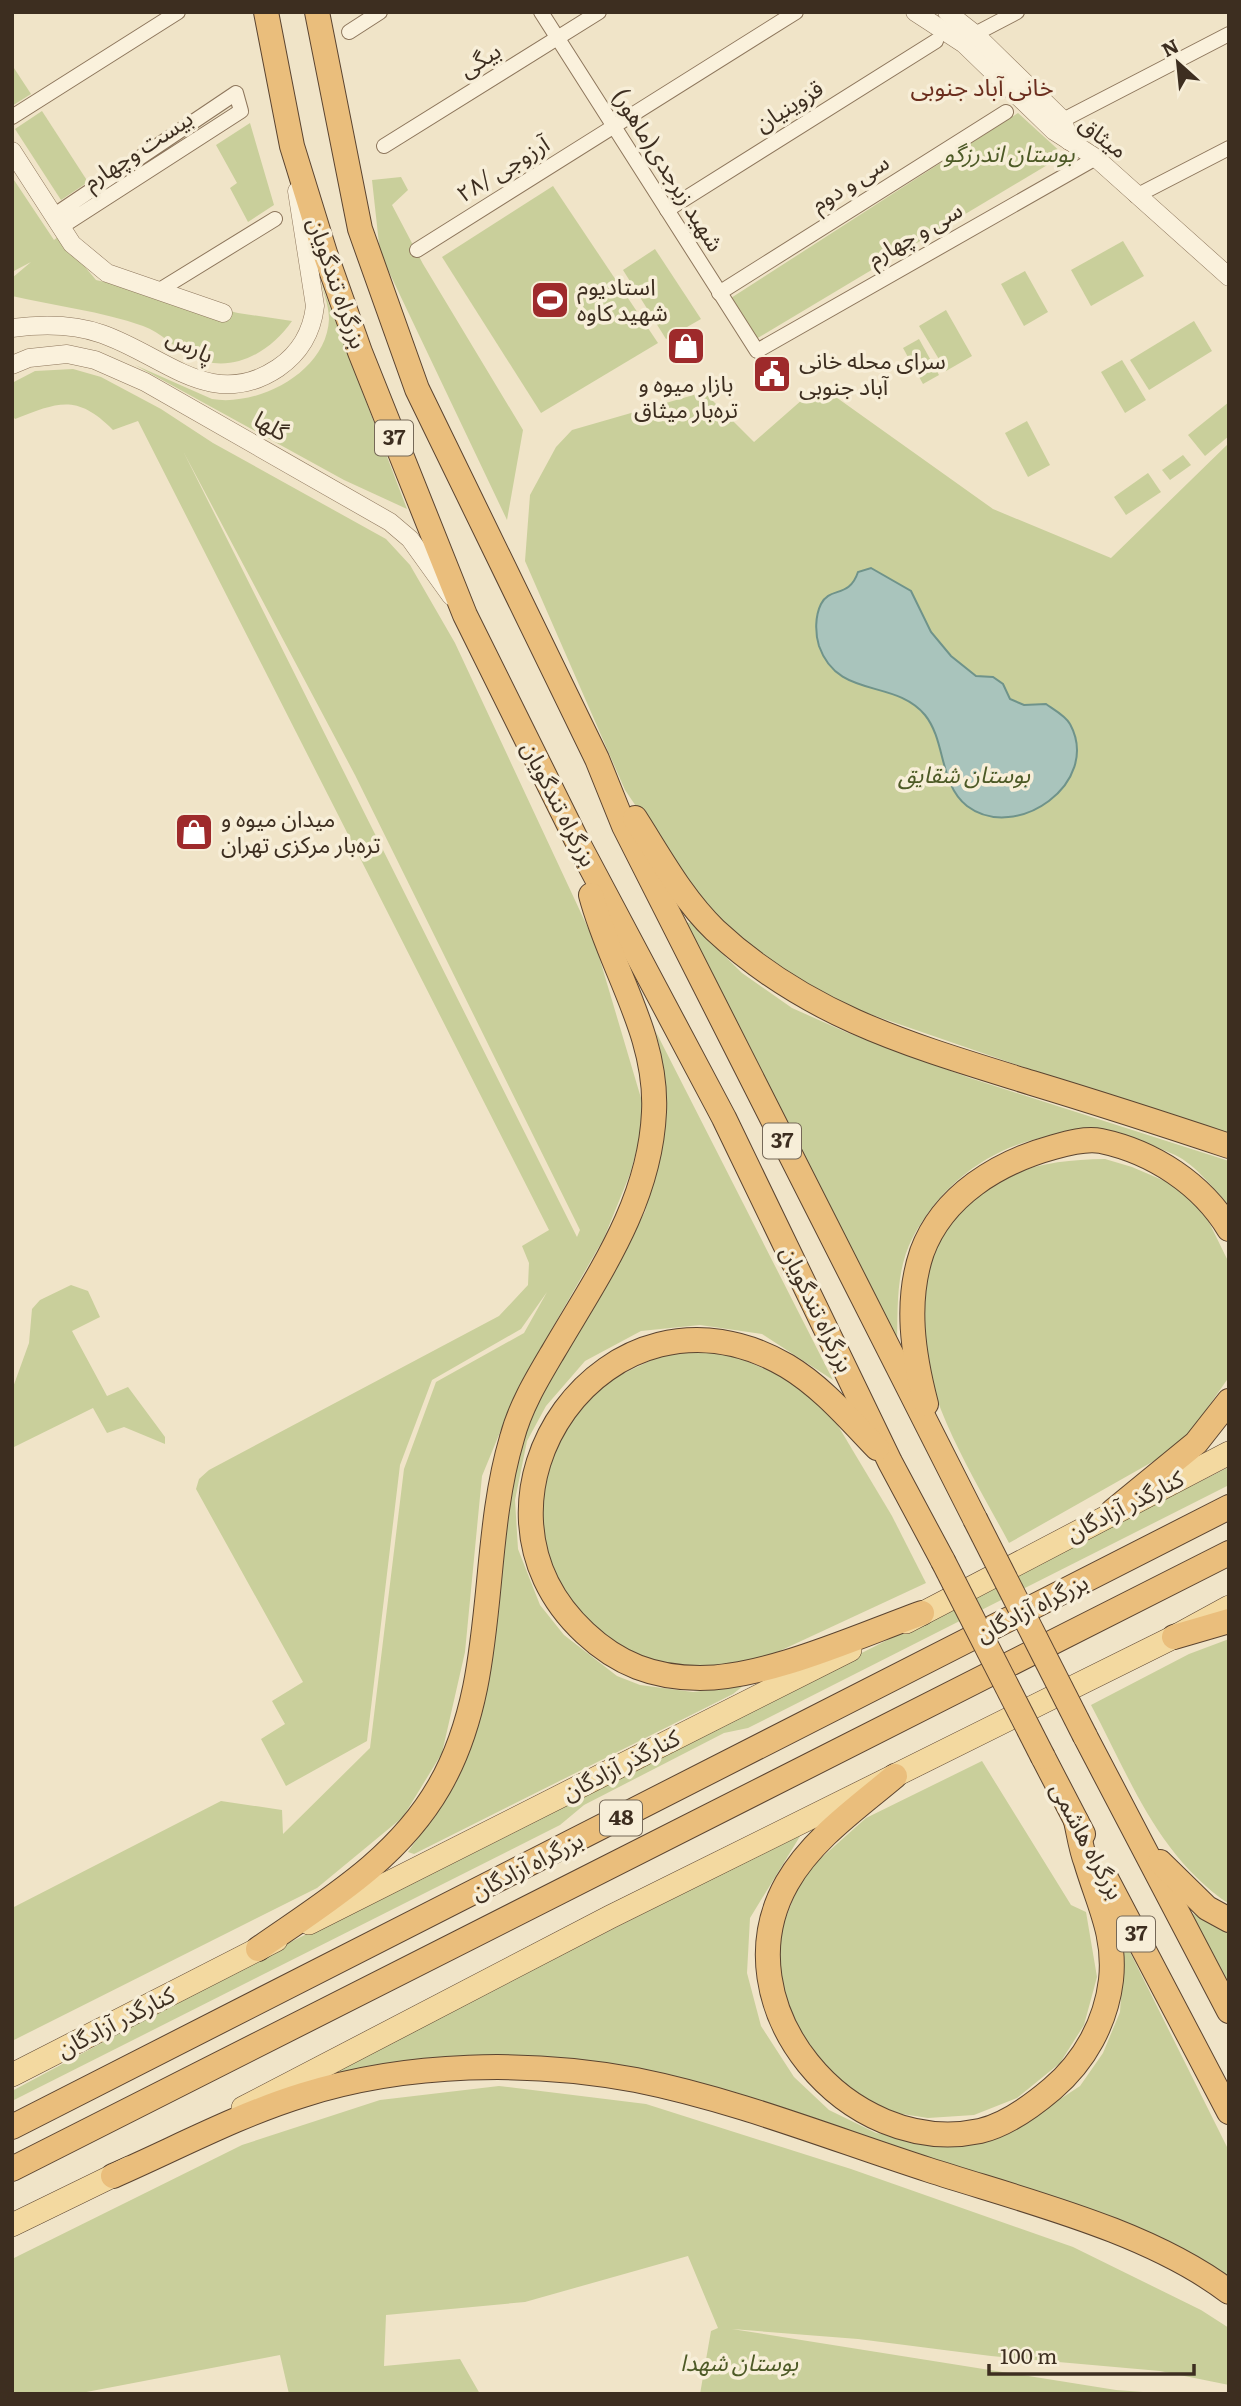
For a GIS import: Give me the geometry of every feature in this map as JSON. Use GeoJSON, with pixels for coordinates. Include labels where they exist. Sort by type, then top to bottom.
{"type":"FeatureCollection","features":[{"type":"Feature","properties":{"kind":"highway","name":"بزرگراه تندگویان"},"geometry":{"type":"LineString","coordinates":[[266,12],[292,146],[360,352],[465,615],[578,843],[730,1130],[890,1462],[1043,1757]]}},
{"type":"Feature","properties":{"kind":"highway","name":"بزرگراه تندگویان"},"geometry":{"type":"LineString","coordinates":[[317,12],[360,229],[417,389],[597,759],[624,826],[708,996],[1084,1736]]}},
{"type":"Feature","properties":{"kind":"highway"},"geometry":{"type":"LineString","coordinates":[[597,759],[678,888],[714,929],[793,991],[847,1020],[915,1047],[1229,1146]]}},
{"type":"Feature","properties":{"kind":"highway"},"geometry":{"type":"LineString","coordinates":[[258,1949],[359,1878],[393,1849],[425,1811],[441,1784],[456,1754],[475,1693],[495,1514],[512,1437],[543,1370],[622,1235],[644,1178],[652,1142],[654,1081],[632,1000],[593,903],[578,843]]}},
{"type":"Feature","properties":{"kind":"highway"},"geometry":{"type":"LineString","coordinates":[[936,1442],[916,1361],[912,1328],[914,1287],[923,1250],[953,1204],[969,1187],[1015,1158],[1071,1142],[1098,1141],[1133,1151],[1172,1170],[1199,1192],[1229,1229]]}},
{"type":"Feature","properties":{"kind":"highway"},"geometry":{"type":"LineString","coordinates":[[890,1462],[830,1400],[788,1367],[753,1349],[715,1340],[673,1340],[607,1366],[575,1395],[555,1422],[538,1464],[531,1525],[540,1565],[551,1596],[574,1623],[603,1650],[626,1664],[660,1675],[699,1678],[752,1673],[922,1613]]}},
{"type":"Feature","properties":{"kind":"highway"},"geometry":{"type":"LineString","coordinates":[[1113,1511],[1196,1443],[1229,1401]]}},
{"type":"Feature","properties":{"kind":"highway","name":"بزرگراه آزادگان"},"geometry":{"type":"LineString","coordinates":[[12,2127],[1229,1507]]}},
{"type":"Feature","properties":{"kind":"highway","name":"بزرگراه آزادگان"},"geometry":{"type":"LineString","coordinates":[[12,2169],[1229,1553]]}},
{"type":"Feature","properties":{"kind":"highway"},"geometry":{"type":"LineString","coordinates":[[1174,1637],[1229,1620]]}},
{"type":"Feature","properties":{"kind":"highway","name":"بزرگراه هاشمی"},"geometry":{"type":"LineString","coordinates":[[1084,1736],[1229,2011]]}},
{"type":"Feature","properties":{"kind":"highway","name":"بزرگراه هاشمی"},"geometry":{"type":"LineString","coordinates":[[1043,1757],[1229,2112]]}},
{"type":"Feature","properties":{"kind":"highway"},"geometry":{"type":"LineString","coordinates":[[895,1776],[829,1831],[794,1871],[776,1911],[768,1944],[768,1972],[773,1998],[788,2034],[808,2065],[850,2104],[869,2116],[909,2129],[957,2133],[997,2125],[1038,2101],[1058,2084],[1078,2063],[1094,2037],[1107,2005],[1112,1941],[1105,1911],[1085,1862],[1076,1821]]}},
{"type":"Feature","properties":{"kind":"highway"},"geometry":{"type":"LineString","coordinates":[[1138,1837],[1207,1908],[1229,1920]]}},
{"type":"Feature","properties":{"kind":"highway"},"geometry":{"type":"LineString","coordinates":[[113,2176],[275,2105],[336,2085],[458,2070],[552,2069],[595,2073],[639,2081],[777,2119],[1047,2208],[1110,2230],[1164,2255],[1229,2292]]}},
{"type":"Feature","properties":{"kind":"main road","name":"کنارگذر آزادگان"},"geometry":{"type":"LineString","coordinates":[[12,2075],[922,1613],[1229,1452]]}},
{"type":"Feature","properties":{"kind":"main road"},"geometry":{"type":"LineString","coordinates":[[12,2225],[113,2176],[460,1993],[1174,1637],[1229,1607]]}},
{"type":"Feature","properties":{"kind":"street"},"geometry":{"type":"LineString","coordinates":[[12,117],[178,12]]}},
{"type":"Feature","properties":{"kind":"street"},"geometry":{"type":"LineString","coordinates":[[349,32],[380,12]]}},
{"type":"Feature","properties":{"kind":"street","name":"شهید زبرجدی(ماهور)"},"geometry":{"type":"LineString","coordinates":[[541,12],[757,351]]}},
{"type":"Feature","properties":{"kind":"street","name":"بیگی"},"geometry":{"type":"LineString","coordinates":[[384,146],[599,12]]}},
{"type":"Feature","properties":{"kind":"street","name":"آرزوجی /۲۸"},"geometry":{"type":"LineString","coordinates":[[417,250],[796,12]]}},
{"type":"Feature","properties":{"kind":"street","name":"میثاق"},"geometry":{"type":"LineString","coordinates":[[915,12],[970,39],[1063,120]]}},
{"type":"Feature","properties":{"kind":"street","name":"میثاق"},"geometry":{"type":"LineString","coordinates":[[947,12],[1054,131],[1096,158],[1136,196],[1226,271]]}},
{"type":"Feature","properties":{"kind":"street"},"geometry":{"type":"LineString","coordinates":[[970,39],[1017,12]]}},
{"type":"Feature","properties":{"kind":"street"},"geometry":{"type":"LineString","coordinates":[[1069,141],[1063,120],[1229,34]]}},
{"type":"Feature","properties":{"kind":"street","name":"قزوینیان"},"geometry":{"type":"LineString","coordinates":[[667,210],[936,41]]}},
{"type":"Feature","properties":{"kind":"street"},"geometry":{"type":"LineString","coordinates":[[57,221],[236,93],[241,111]]}},
{"type":"Feature","properties":{"kind":"street","name":"سی و دوم"},"geometry":{"type":"LineString","coordinates":[[719,293],[1006,112]]}},
{"type":"Feature","properties":{"kind":"street","name":"پارس"},"geometry":{"type":"LineString","coordinates":[[12,328],[57,325],[99,333],[139,349],[200,381],[217,386],[250,383],[270,373],[299,349],[314,314],[292,146]]}},
{"type":"Feature","properties":{"kind":"street"},"geometry":{"type":"LineString","coordinates":[[1136,196],[1229,148]]}},
{"type":"Feature","properties":{"kind":"street"},"geometry":{"type":"LineString","coordinates":[[12,151],[72,244],[107,273],[223,313]]}},
{"type":"Feature","properties":{"kind":"street","name":"سی و چهارم"},"geometry":{"type":"LineString","coordinates":[[757,351],[1096,158]]}},
{"type":"Feature","properties":{"kind":"street"},"geometry":{"type":"LineString","coordinates":[[158,291],[275,219]]}},
{"type":"Feature","properties":{"kind":"street","name":"گلها"},"geometry":{"type":"LineString","coordinates":[[12,365],[29,358],[66,354],[94,360],[145,383],[390,522],[410,539],[465,615]]}},
{"type":"Feature","properties":{"kind":"green space"},"geometry":{"type":"Polygon","coordinates":[[[12,65],[31,94],[12,106],[12,65]]]}},
{"type":"Feature","properties":{"kind":"green space"},"geometry":{"type":"Polygon","coordinates":[[[42,111],[88,182],[61,200],[15,129],[42,111]]]}},
{"type":"Feature","properties":{"kind":"green space","name":"بوستان اندرزگو"},"geometry":{"type":"Polygon","coordinates":[[[1018,113],[1064,155],[756,339],[731,298],[1018,113]]]}},
{"type":"Feature","properties":{"kind":"green space"},"geometry":{"type":"Polygon","coordinates":[[[250,123],[274,205],[248,222],[230,188],[237,183],[216,145],[250,123]]]}},
{"type":"Feature","properties":{"kind":"green space"},"geometry":{"type":"Polygon","coordinates":[[[12,177],[54,240],[59,236],[96,280],[238,313],[292,321],[273,343],[248,358],[235,362],[207,362],[192,357],[150,329],[127,321],[12,296],[12,278],[31,262],[12,272],[12,177]]]}},
{"type":"Feature","properties":{"kind":"green space"},"geometry":{"type":"Polygon","coordinates":[[[401,177],[408,190],[392,205],[423,264],[523,430],[507,520],[380,253],[372,180],[401,177]]]}},
{"type":"Feature","properties":{"kind":"green space","name":"استادیوم شهید کاوه"},"geometry":{"type":"Polygon","coordinates":[[[553,186],[658,343],[541,413],[442,257],[553,186]]]}},
{"type":"Feature","properties":{"kind":"green space"},"geometry":{"type":"Polygon","coordinates":[[[1123,241],[1144,276],[1091,306],[1071,270],[1123,241]]]}},
{"type":"Feature","properties":{"kind":"green space"},"geometry":{"type":"Polygon","coordinates":[[[655,249],[701,319],[666,339],[623,270],[655,249]]]}},
{"type":"Feature","properties":{"kind":"green space"},"geometry":{"type":"Polygon","coordinates":[[[309,252],[407,509],[344,480],[135,365],[212,399],[249,397],[287,382],[303,370],[316,355],[325,338],[329,319],[324,294],[309,252]]]}},
{"type":"Feature","properties":{"kind":"green space"},"geometry":{"type":"Polygon","coordinates":[[[1025,271],[1048,312],[1024,326],[1001,284],[1025,271]]]}},
{"type":"Feature","properties":{"kind":"green space"},"geometry":{"type":"Polygon","coordinates":[[[946,310],[972,356],[946,371],[919,326],[946,310]]]}},
{"type":"Feature","properties":{"kind":"green space"},"geometry":{"type":"Polygon","coordinates":[[[1194,321],[1212,351],[1149,390],[1130,360],[1194,321]]]}},
{"type":"Feature","properties":{"kind":"green space"},"geometry":{"type":"Polygon","coordinates":[[[919,339],[939,375],[923,384],[903,348],[919,339]]]}},
{"type":"Feature","properties":{"kind":"green space"},"geometry":{"type":"Polygon","coordinates":[[[1122,360],[1146,400],[1125,413],[1101,372],[1122,360]]]}},
{"type":"Feature","properties":{"kind":"green space"},"geometry":{"type":"Polygon","coordinates":[[[73,369],[101,377],[386,539],[410,565],[455,643],[595,943],[646,1115],[630,1174],[604,1238],[519,1386],[482,1476],[465,1652],[442,1753],[403,1817],[317,1888],[12,2041],[12,1908],[221,1801],[282,1810],[283,1834],[370,1748],[404,1469],[436,1382],[524,1333],[547,1292],[521,1329],[432,1380],[400,1465],[367,1741],[286,1786],[261,1739],[285,1724],[272,1701],[303,1682],[196,1489],[199,1479],[209,1470],[499,1316],[528,1285],[529,1263],[522,1246],[549,1230],[138,421],[113,430],[89,411],[67,405],[44,408],[15,419],[12,415],[12,383],[35,371],[73,369]],[[183,451],[577,1237],[580,1230],[355,775],[183,451]]]}},
{"type":"Feature","properties":{"kind":"green space","name":"بوستان شقایق"},"geometry":{"type":"Polygon","coordinates":[[[819,385],[993,509],[1111,558],[1229,443],[1229,1138],[858,1010],[806,983],[718,927],[625,790],[525,561],[530,495],[556,447],[572,430],[704,392],[754,442],[819,385]]]}},
{"type":"Feature","properties":{"kind":"green space"},"geometry":{"type":"Polygon","coordinates":[[[1229,402],[1229,436],[1205,456],[1188,435],[1229,402]]]}},
{"type":"Feature","properties":{"kind":"green space"},"geometry":{"type":"Polygon","coordinates":[[[1027,421],[1050,465],[1028,477],[1005,433],[1027,421]]]}},
{"type":"Feature","properties":{"kind":"green space"},"geometry":{"type":"Polygon","coordinates":[[[1183,455],[1191,465],[1170,480],[1162,470],[1183,455]]]}},
{"type":"Feature","properties":{"kind":"green space"},"geometry":{"type":"Polygon","coordinates":[[[1148,473],[1161,492],[1126,515],[1114,497],[1148,473]]]}},
{"type":"Feature","properties":{"kind":"green space"},"geometry":{"type":"Polygon","coordinates":[[[685,922],[691,923],[742,973],[792,1008],[848,1033],[970,1078],[1229,1161],[1229,1206],[1183,1159],[1137,1141],[1100,1134],[1062,1134],[1026,1142],[993,1156],[962,1177],[935,1204],[913,1237],[900,1277],[897,1347],[685,922]]]}},
{"type":"Feature","properties":{"kind":"green space"},"geometry":{"type":"Polygon","coordinates":[[[656,1032],[833,1380],[762,1334],[700,1325],[641,1331],[585,1361],[546,1406],[527,1441],[515,1500],[518,1549],[540,1605],[564,1635],[617,1676],[640,1685],[693,1692],[743,1686],[733,1694],[414,1854],[408,1852],[456,1783],[482,1704],[504,1493],[521,1437],[557,1365],[645,1212],[665,1130],[661,1054],[656,1032]]]}},
{"type":"Feature","properties":{"kind":"green space"},"geometry":{"type":"Polygon","coordinates":[[[1105,1159],[1174,1185],[1204,1212],[1229,1263],[1229,1377],[1192,1430],[1161,1457],[1009,1543],[967,1466],[931,1381],[921,1338],[921,1296],[932,1255],[957,1216],[989,1187],[1024,1170],[1042,1165],[1105,1159]]]}},
{"type":"Feature","properties":{"kind":"green space"},"geometry":{"type":"Polygon","coordinates":[[[71,1285],[88,1291],[100,1317],[72,1331],[107,1396],[128,1387],[165,1437],[165,1444],[124,1427],[107,1433],[93,1408],[12,1448],[12,1390],[29,1343],[32,1309],[40,1300],[71,1285]]]}},
{"type":"Feature","properties":{"kind":"green space"},"geometry":{"type":"Polygon","coordinates":[[[716,1348],[804,1386],[831,1414],[892,1516],[926,1583],[771,1655],[718,1668],[683,1669],[634,1654],[598,1635],[576,1613],[548,1560],[542,1537],[545,1461],[595,1387],[673,1350],[716,1348]]]}},
{"type":"Feature","properties":{"kind":"green space"},"geometry":{"type":"Polygon","coordinates":[[[1229,1467],[1229,1485],[748,1728],[724,1733],[584,1805],[560,1825],[12,2101],[12,2091],[277,1949],[1229,1467]]]}},
{"type":"Feature","properties":{"kind":"green space"},"geometry":{"type":"Polygon","coordinates":[[[1229,1639],[1229,1904],[1204,1884],[1164,1839],[1133,1787],[1091,1705],[1189,1654],[1229,1639]]]}},
{"type":"Feature","properties":{"kind":"green space"},"geometry":{"type":"Polygon","coordinates":[[[982,1761],[1071,1905],[1086,1912],[1097,1977],[1084,2025],[1060,2063],[1017,2098],[974,2115],[928,2118],[889,2112],[840,2084],[790,2021],[779,1967],[778,1938],[800,1882],[810,1868],[866,1818],[982,1761]]]}},
{"type":"Feature","properties":{"kind":"green space"},"geometry":{"type":"Polygon","coordinates":[[[802,1833],[750,1918],[747,1973],[761,2026],[794,2077],[829,2110],[876,2133],[947,2144],[1033,2117],[1080,2086],[1103,2053],[1120,2012],[1125,1942],[1229,2151],[1229,2287],[1203,2269],[703,2091],[381,2068],[325,2075],[802,1833]]]}},
{"type":"Feature","properties":{"kind":"green space"},"geometry":{"type":"Polygon","coordinates":[[[1186,1910],[1229,1933],[1229,1992],[1186,1910]]]}},
{"type":"Feature","properties":{"kind":"green space","name":"بوستان شهدا"},"geometry":{"type":"Polygon","coordinates":[[[499,2086],[646,2104],[851,2169],[1073,2247],[1201,2310],[1229,2328],[1229,2385],[1160,2371],[991,2356],[858,2339],[732,2329],[1116,2390],[1170,2394],[700,2394],[711,2331],[718,2328],[688,2256],[525,2302],[386,2315],[384,2366],[460,2359],[480,2394],[289,2394],[280,2355],[76,2394],[12,2394],[12,2259],[242,2145],[380,2100],[499,2086]]]}},
{"type":"Feature","properties":{"kind":"water"},"geometry":{"type":"Polygon","coordinates":[[[871,568],[911,591],[931,632],[951,656],[976,676],[993,677],[1003,684],[1010,699],[1024,705],[1046,704],[1068,721],[1077,746],[1074,767],[1064,786],[1049,801],[1030,812],[1008,817],[987,816],[967,806],[952,786],[932,725],[925,715],[898,696],[853,682],[839,674],[828,663],[817,636],[817,619],[821,604],[829,595],[850,586],[858,572],[871,568]]]}},
{"type":"Feature","properties":{"kind":"place","name":"استادیوم شهید کاوه"},"geometry":{"type":"Point","coordinates":[550,300]}},
{"type":"Feature","properties":{"kind":"place","name":"بازار میوه و تره‌بار میثاق"},"geometry":{"type":"Point","coordinates":[686,346]}},
{"type":"Feature","properties":{"kind":"place","name":"سرای محله خانی آباد جنوبی"},"geometry":{"type":"Point","coordinates":[772,374]}},
{"type":"Feature","properties":{"kind":"place","name":"میدان میوه و تره‌بار مرکزی تهران"},"geometry":{"type":"Point","coordinates":[194,832]}},
{"type":"Feature","properties":{"kind":"district","name":"خانی آباد جنوبی"},"geometry":{"type":"Point","coordinates":[982,88]}}]}
